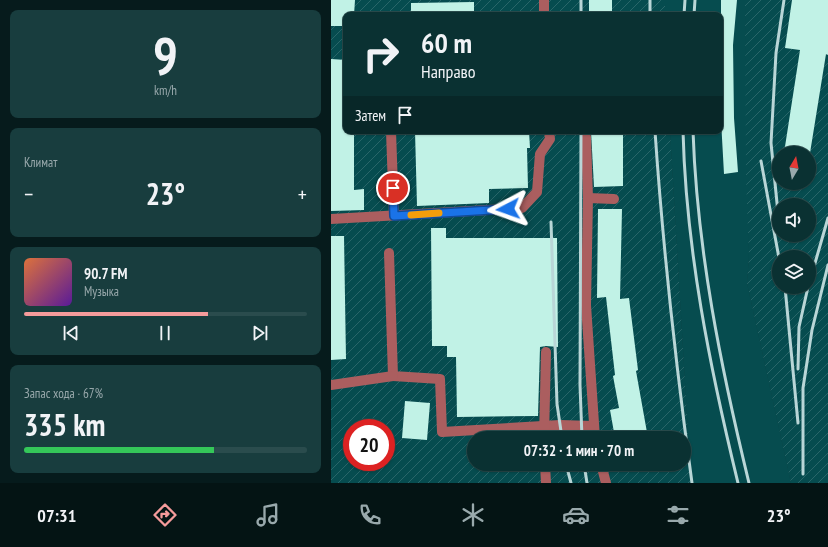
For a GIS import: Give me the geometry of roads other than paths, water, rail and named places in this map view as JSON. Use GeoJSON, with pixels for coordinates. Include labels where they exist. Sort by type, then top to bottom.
{"type":"FeatureCollection","features":[{"type":"Feature","properties":{"kind":"lane"},"geometry":{"type":"LineString","coordinates":[[543,0],[544,12]]}},
{"type":"Feature","properties":{"kind":"lane"},"geometry":{"type":"LineString","coordinates":[[391,134],[394,216]]}},
{"type":"Feature","properties":{"kind":"lane"},"geometry":{"type":"LineString","coordinates":[[331,220],[522,208],[537,192],[540,154],[550,139],[549,134]]}},
{"type":"Feature","properties":{"kind":"lane"},"geometry":{"type":"LineString","coordinates":[[586,137],[588,198],[586,305],[594,431]]}},
{"type":"Feature","properties":{"kind":"lane"},"geometry":{"type":"LineString","coordinates":[[588,198],[614,199]]}},
{"type":"Feature","properties":{"kind":"lane"},"geometry":{"type":"LineString","coordinates":[[389,253],[393,376]]}},
{"type":"Feature","properties":{"kind":"lane"},"geometry":{"type":"LineString","coordinates":[[543,431],[546,352]]}},
{"type":"Feature","properties":{"kind":"lane"},"geometry":{"type":"LineString","coordinates":[[331,385],[393,376],[440,379],[442,432],[582,424],[593,426]]}},
{"type":"Feature","properties":{"kind":"lane"},"geometry":{"type":"LineString","coordinates":[[545,471],[546,483]]}},
{"type":"Feature","properties":{"kind":"lane"},"geometry":{"type":"LineString","coordinates":[[603,471],[606,483]]}},
{"type":"Feature","properties":{"kind":"railway"},"geometry":{"type":"LineString","coordinates":[[581,0],[581,12]]}},
{"type":"Feature","properties":{"kind":"railway"},"geometry":{"type":"LineString","coordinates":[[650,0],[650,12]]}},
{"type":"Feature","properties":{"kind":"railway"},"geometry":{"type":"LineString","coordinates":[[684,12],[685,0]]}},
{"type":"Feature","properties":{"kind":"railway"},"geometry":{"type":"LineString","coordinates":[[694,12],[695,0]]}},
{"type":"Feature","properties":{"kind":"railway"},"geometry":{"type":"LineString","coordinates":[[776,198],[771,143],[776,53],[784,0]]}},
{"type":"Feature","properties":{"kind":"railway"},"geometry":{"type":"LineString","coordinates":[[581,134],[580,385],[582,431]]}},
{"type":"Feature","properties":{"kind":"railway"},"geometry":{"type":"LineString","coordinates":[[655,134],[671,307],[692,483]]}},
{"type":"Feature","properties":{"kind":"railway"},"geometry":{"type":"LineString","coordinates":[[683,134],[685,176],[694,264],[709,352],[738,483]]}},
{"type":"Feature","properties":{"kind":"railway"},"geometry":{"type":"LineString","coordinates":[[693,134],[699,220],[712,308],[729,396],[749,483]]}},
{"type":"Feature","properties":{"kind":"railway"},"geometry":{"type":"LineString","coordinates":[[761,161],[778,250]]}},
{"type":"Feature","properties":{"kind":"railway"},"geometry":{"type":"LineString","coordinates":[[816,260],[828,218]]}},
{"type":"Feature","properties":{"kind":"railway"},"geometry":{"type":"LineString","coordinates":[[551,222],[557,404],[561,431]]}},
{"type":"Feature","properties":{"kind":"railway"},"geometry":{"type":"LineString","coordinates":[[803,474],[803,388],[812,330],[828,265]]}},
{"type":"Feature","properties":{"kind":"railway"},"geometry":{"type":"LineString","coordinates":[[786,294],[798,423]]}},
{"type":"Feature","properties":{"kind":"railway"},"geometry":{"type":"LineString","coordinates":[[798,369],[799,327],[806,294]]}},
{"type":"Feature","properties":{"kind":"railway"},"geometry":{"type":"LineString","coordinates":[[568,471],[571,483]]}},
{"type":"Feature","properties":{"kind":"railway"},"geometry":{"type":"LineString","coordinates":[[585,471],[587,483]]}}]}
